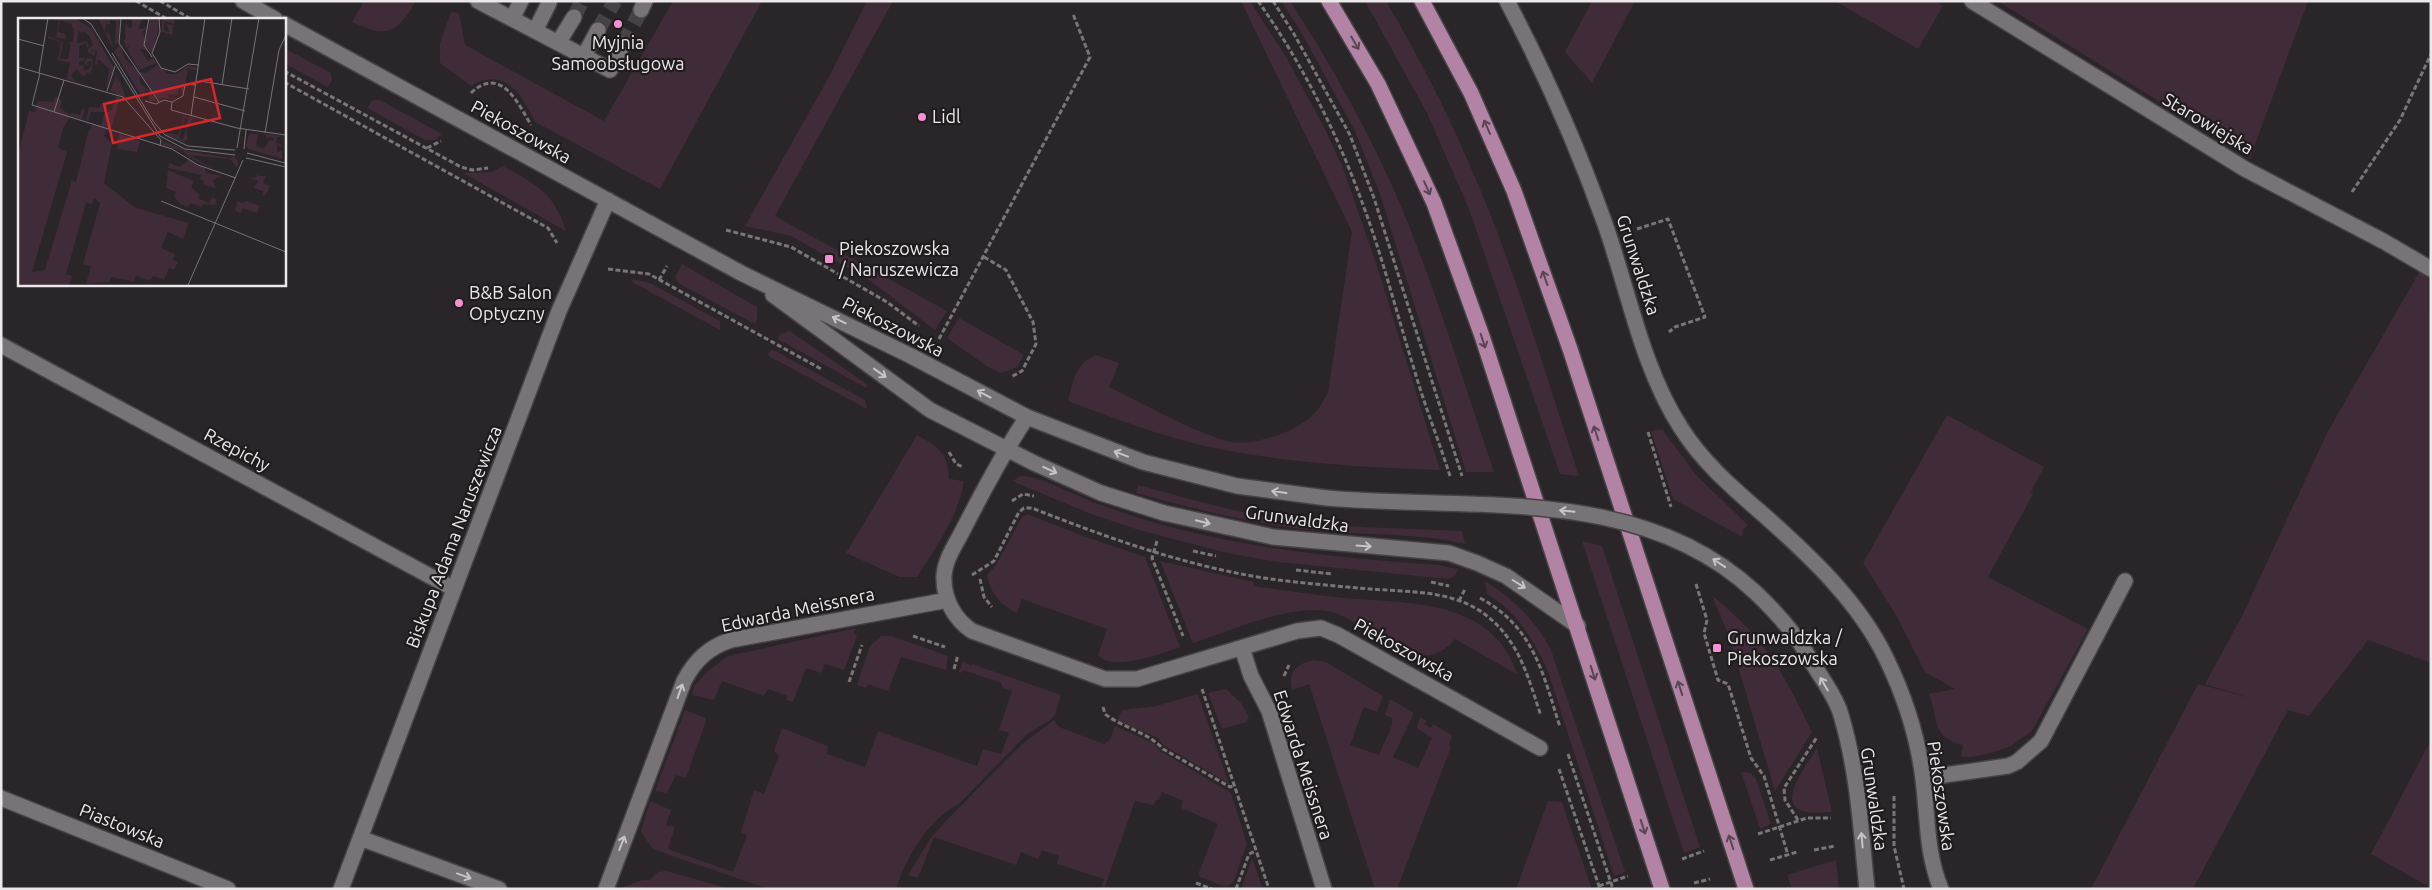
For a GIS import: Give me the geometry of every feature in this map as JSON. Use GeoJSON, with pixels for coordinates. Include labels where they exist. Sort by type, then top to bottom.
{"type":"FeatureCollection","features":[{"type":"Feature","properties":{"kind":"main road"},"geometry":{"type":"LineString","coordinates":[[1329,1],[1378,84],[1434,204],[1482,336],[1578,626],[1662,889]]}},
{"type":"Feature","properties":{"kind":"main road"},"geometry":{"type":"LineString","coordinates":[[1422,1],[1471,93],[1514,191],[1570,349],[1746,889]]}},
{"type":"Feature","properties":{"kind":"street"},"geometry":{"type":"LineString","coordinates":[[243,1],[273,18]]}},
{"type":"Feature","properties":{"kind":"street"},"geometry":{"type":"LineString","coordinates":[[478,1],[610,70],[623,44]]}},
{"type":"Feature","properties":{"kind":"street"},"geometry":{"type":"LineString","coordinates":[[512,19],[521,1]]}},
{"type":"Feature","properties":{"kind":"street","name":"Grunwaldzka"},"geometry":{"type":"LineString","coordinates":[[1507,1],[1571,135],[1605,224],[1655,376],[1667,401],[1681,428],[1720,478],[1766,517]]}},
{"type":"Feature","properties":{"kind":"street","name":"Starowiejska"},"geometry":{"type":"LineString","coordinates":[[1972,1],[2245,169],[2338,217],[2431,269]]}},
{"type":"Feature","properties":{"kind":"street"},"geometry":{"type":"LineString","coordinates":[[535,31],[550,3]]}},
{"type":"Feature","properties":{"kind":"street"},"geometry":{"type":"LineString","coordinates":[[558,43],[574,17]]}},
{"type":"Feature","properties":{"kind":"street","name":"Piekoszowska"},"geometry":{"type":"LineString","coordinates":[[285,25],[741,273],[911,356],[1027,417]]}},
{"type":"Feature","properties":{"kind":"street"},"geometry":{"type":"LineString","coordinates":[[584,56],[598,30]]}},
{"type":"Feature","properties":{"kind":"street","name":"Biskupa Adama Naruszewicza"},"geometry":{"type":"LineString","coordinates":[[341,889],[559,311],[608,200]]}},
{"type":"Feature","properties":{"kind":"street","name":"Piekoszowska"},"geometry":{"type":"LineString","coordinates":[[741,273],[930,410],[1006,449]]}},
{"type":"Feature","properties":{"kind":"street","name":"Rzepichy"},"geometry":{"type":"LineString","coordinates":[[1,345],[454,589]]}},
{"type":"Feature","properties":{"kind":"street"},"geometry":{"type":"LineString","coordinates":[[1027,417],[1006,449],[948,561],[944,577],[948,600],[955,616],[972,631],[1105,679],[1137,679],[1242,648]]}},
{"type":"Feature","properties":{"kind":"street","name":"Grunwaldzka"},"geometry":{"type":"LineString","coordinates":[[1027,417],[1143,462],[1237,486],[1379,503],[1525,506],[1588,513],[1662,533],[1700,551],[1738,576],[1794,633],[1841,713],[1856,776],[1866,889]]}},
{"type":"Feature","properties":{"kind":"street","name":"Grunwaldzka"},"geometry":{"type":"LineString","coordinates":[[1006,449],[1102,493],[1214,525],[1273,537],[1306,541],[1449,553],[1477,562],[1506,576],[1578,626]]}},
{"type":"Feature","properties":{"kind":"street","name":"Piekoszowska"},"geometry":{"type":"LineString","coordinates":[[1766,517],[1851,602],[1886,658],[1908,713],[1923,778],[1926,833],[1933,870],[1941,889]]}},
{"type":"Feature","properties":{"kind":"street"},"geometry":{"type":"LineString","coordinates":[[1923,778],[2008,766],[2017,762],[2041,741],[2125,581]]}},
{"type":"Feature","properties":{"kind":"street","name":"Edwarda Meissnera"},"geometry":{"type":"LineString","coordinates":[[606,889],[684,681],[696,660],[731,640],[822,621],[948,600]]}},
{"type":"Feature","properties":{"kind":"street","name":"Piekoszowska"},"geometry":{"type":"LineString","coordinates":[[1242,648],[1297,631],[1321,628],[1364,648],[1540,748]]}},
{"type":"Feature","properties":{"kind":"street","name":"Edwarda Meissnera"},"geometry":{"type":"LineString","coordinates":[[1242,648],[1251,676],[1269,711],[1324,889]]}},
{"type":"Feature","properties":{"kind":"street","name":"Piastowska"},"geometry":{"type":"LineString","coordinates":[[1,798],[228,889]]}},
{"type":"Feature","properties":{"kind":"street"},"geometry":{"type":"LineString","coordinates":[[360,838],[499,889]]}},
{"type":"Feature","properties":{"kind":"path"},"geometry":{"type":"LineString","coordinates":[[136,1],[165,18]]}},
{"type":"Feature","properties":{"kind":"path"},"geometry":{"type":"LineString","coordinates":[[160,1],[189,18]]}},
{"type":"Feature","properties":{"kind":"path"},"geometry":{"type":"LineString","coordinates":[[1258,1],[1285,41],[1311,87],[1348,165],[1384,268],[1415,374],[1453,485]]}},
{"type":"Feature","properties":{"kind":"path"},"geometry":{"type":"LineString","coordinates":[[1273,1],[1294,34],[1350,135],[1374,198],[1463,480]]}},
{"type":"Feature","properties":{"kind":"path"},"geometry":{"type":"LineString","coordinates":[[942,335],[1090,57],[1073,14]]}},
{"type":"Feature","properties":{"kind":"path"},"geometry":{"type":"LineString","coordinates":[[2338,217],[2400,120],[2431,54]]}},
{"type":"Feature","properties":{"kind":"path"},"geometry":{"type":"LineString","coordinates":[[285,72],[426,148],[436,144],[446,136]]}},
{"type":"Feature","properties":{"kind":"path"},"geometry":{"type":"LineString","coordinates":[[285,83],[548,228],[556,242],[563,246]]}},
{"type":"Feature","properties":{"kind":"path"},"geometry":{"type":"LineString","coordinates":[[465,92],[471,96],[482,85],[496,84],[504,87],[516,98],[533,130],[527,126]]}},
{"type":"Feature","properties":{"kind":"path"},"geometry":{"type":"LineString","coordinates":[[719,228],[791,247],[887,302],[924,330]]}},
{"type":"Feature","properties":{"kind":"path"},"geometry":{"type":"LineString","coordinates":[[984,257],[1006,270],[1033,322],[1036,344],[1025,366],[1018,375],[1003,379]]}},
{"type":"Feature","properties":{"kind":"path"},"geometry":{"type":"LineString","coordinates":[[659,280],[671,258]]}},
{"type":"Feature","properties":{"kind":"path"},"geometry":{"type":"LineString","coordinates":[[603,275],[608,268],[624,273],[648,274],[826,371]]}},
{"type":"Feature","properties":{"kind":"path"},"geometry":{"type":"LineString","coordinates":[[931,336],[945,346]]}},
{"type":"Feature","properties":{"kind":"path"},"geometry":{"type":"LineString","coordinates":[[1647,428],[1672,509]]}},
{"type":"Feature","properties":{"kind":"path"},"geometry":{"type":"LineString","coordinates":[[943,446],[956,464],[964,468]]}},
{"type":"Feature","properties":{"kind":"path"},"geometry":{"type":"LineString","coordinates":[[1157,541],[1152,558],[1186,644],[1194,689],[1202,688],[1269,889]]}},
{"type":"Feature","properties":{"kind":"path"},"geometry":{"type":"LineString","coordinates":[[980,578],[984,597],[997,611]]}},
{"type":"Feature","properties":{"kind":"path"},"geometry":{"type":"LineString","coordinates":[[1696,583],[1707,620],[1704,633],[1718,680],[1728,684],[1751,758],[1764,776],[1788,855]]}},
{"type":"Feature","properties":{"kind":"path"},"geometry":{"type":"LineString","coordinates":[[909,635],[959,652],[954,669]]}},
{"type":"Feature","properties":{"kind":"path"},"geometry":{"type":"LineString","coordinates":[[849,682],[866,636]]}},
{"type":"Feature","properties":{"kind":"path"},"geometry":{"type":"LineString","coordinates":[[1109,703],[1102,702],[1105,714],[1116,723],[1155,740],[1163,749],[1230,787],[1235,785]]}},
{"type":"Feature","properties":{"kind":"path"},"geometry":{"type":"LineString","coordinates":[[1761,833],[1798,820],[1785,800],[1784,788],[1820,733]]}},
{"type":"Feature","properties":{"kind":"path"},"geometry":{"type":"LineString","coordinates":[[1894,788],[1894,846],[1904,889]]}},
{"type":"Feature","properties":{"kind":"path"},"geometry":{"type":"LineString","coordinates":[[1236,889],[1249,854],[1256,850]]}},
{"type":"Feature","properties":{"kind":"path"},"geometry":{"type":"LineString","coordinates":[[1685,858],[1702,852]]}},
{"type":"Feature","properties":{"kind":"path"},"geometry":{"type":"LineString","coordinates":[[1770,860],[1797,852]]}},
{"type":"Feature","properties":{"kind":"path"},"geometry":{"type":"LineString","coordinates":[[1599,886],[1626,877]]}},
{"type":"Feature","properties":{"kind":"path"},"geometry":{"type":"LineString","coordinates":[[1694,883],[1710,878]]}},
{"type":"Feature","properties":{"kind":"path"},"geometry":{"type":"LineString","coordinates":[[1196,883],[1212,889]]}},
{"type":"Feature","properties":{"kind":"shaded area"},"geometry":{"type":"Polygon","coordinates":[[[364,1],[416,1],[396,27],[382,31],[352,22],[364,1]]]}},
{"type":"Feature","properties":{"kind":"shaded area"},"geometry":{"type":"Polygon","coordinates":[[[673,1],[762,1],[660,189],[535,122],[518,93],[503,81],[494,79],[471,86],[440,63],[440,43],[451,12],[459,13],[465,45],[604,121],[673,1]]]}},
{"type":"Feature","properties":{"kind":"shaded area"},"geometry":{"type":"Polygon","coordinates":[[[867,1],[893,1],[775,216],[947,311],[935,330],[869,280],[791,236],[745,226],[830,75],[867,1]]]}},
{"type":"Feature","properties":{"kind":"shaded area"},"geometry":{"type":"Polygon","coordinates":[[[1241,1],[1250,1],[1286,57],[1325,129],[1343,168],[1378,269],[1440,470],[1322,463],[1234,452],[1170,437],[1068,401],[1079,368],[1089,358],[1096,355],[1119,363],[1109,387],[1202,432],[1217,438],[1240,443],[1281,434],[1300,425],[1314,414],[1328,393],[1352,232],[1241,1]]]}},
{"type":"Feature","properties":{"kind":"shaded area"},"geometry":{"type":"Polygon","coordinates":[[[1281,1],[1290,1],[1319,47],[1359,117],[1394,190],[1435,295],[1494,472],[1466,472],[1381,197],[1355,131],[1300,30],[1281,1]]]}},
{"type":"Feature","properties":{"kind":"shaded area"},"geometry":{"type":"Polygon","coordinates":[[[1365,1],[1386,1],[1449,119],[1499,237],[1579,476],[1560,474],[1469,209],[1427,113],[1365,1]]]}},
{"type":"Feature","properties":{"kind":"shaded area"},"geometry":{"type":"Polygon","coordinates":[[[1592,1],[1635,1],[1592,83],[1565,52],[1592,1]]]}},
{"type":"Feature","properties":{"kind":"shaded area"},"geometry":{"type":"Polygon","coordinates":[[[1835,1],[1936,1],[1943,6],[1918,49],[1835,1]]]}},
{"type":"Feature","properties":{"kind":"shaded area"},"geometry":{"type":"Polygon","coordinates":[[[1998,1],[2308,1],[2250,158],[1998,1]]]}},
{"type":"Feature","properties":{"kind":"shaded area"},"geometry":{"type":"Polygon","coordinates":[[[285,49],[331,73],[332,80],[328,87],[285,64],[285,49]]]}},
{"type":"Feature","properties":{"kind":"shaded area"},"geometry":{"type":"Polygon","coordinates":[[[378,99],[442,134],[435,140],[425,140],[367,108],[372,101],[378,99]]]}},
{"type":"Feature","properties":{"kind":"shaded area"},"geometry":{"type":"Polygon","coordinates":[[[503,166],[534,185],[549,198],[556,207],[566,231],[463,173],[491,172],[503,166]]]}},
{"type":"Feature","properties":{"kind":"shaded area"},"geometry":{"type":"Polygon","coordinates":[[[2429,255],[2431,663],[2368,640],[2309,716],[2288,710],[2193,889],[2091,889],[2198,684],[2251,698],[2205,684],[2242,616],[2327,433],[2429,255]]]}},
{"type":"Feature","properties":{"kind":"shaded area"},"geometry":{"type":"Polygon","coordinates":[[[682,264],[757,307],[757,320],[755,324],[678,283],[675,277],[682,264]]]}},
{"type":"Feature","properties":{"kind":"shaded area"},"geometry":{"type":"Polygon","coordinates":[[[633,279],[650,283],[720,321],[720,330],[632,282],[633,279]]]}},
{"type":"Feature","properties":{"kind":"shaded area"},"geometry":{"type":"Polygon","coordinates":[[[959,318],[1024,355],[1017,367],[1001,373],[988,367],[947,338],[959,318]]]}},
{"type":"Feature","properties":{"kind":"shaded area"},"geometry":{"type":"Polygon","coordinates":[[[790,331],[868,385],[866,388],[778,339],[780,334],[790,331]]]}},
{"type":"Feature","properties":{"kind":"shaded area"},"geometry":{"type":"Polygon","coordinates":[[[772,349],[865,400],[867,409],[767,355],[772,349]]]}},
{"type":"Feature","properties":{"kind":"shaded area"},"geometry":{"type":"Polygon","coordinates":[[[1947,415],[2044,467],[2031,492],[2033,494],[1988,577],[2088,629],[2032,731],[2011,746],[1973,757],[1961,757],[1963,745],[1952,742],[1945,737],[1940,732],[1935,719],[1929,694],[1955,689],[1925,672],[1896,615],[1863,563],[1947,415]]]}},
{"type":"Feature","properties":{"kind":"shaded area"},"geometry":{"type":"Polygon","coordinates":[[[1662,429],[1697,476],[1748,525],[1743,530],[1742,537],[1673,499],[1651,431],[1662,429]]]}},
{"type":"Feature","properties":{"kind":"shaded area"},"geometry":{"type":"Polygon","coordinates":[[[917,435],[937,447],[941,452],[947,463],[949,479],[964,481],[952,519],[917,577],[899,577],[846,553],[917,435]]]}},
{"type":"Feature","properties":{"kind":"shaded area"},"geometry":{"type":"Polygon","coordinates":[[[1021,476],[1037,479],[1118,511],[1217,538],[1311,553],[1438,565],[1458,569],[1455,576],[1448,579],[1278,562],[1227,553],[1139,530],[1091,514],[1012,481],[1021,476]]]}},
{"type":"Feature","properties":{"kind":"shaded area"},"geometry":{"type":"Polygon","coordinates":[[[1138,485],[1241,512],[1275,518],[1322,524],[1462,531],[1465,544],[1408,536],[1330,532],[1266,524],[1136,493],[1138,485]]]}},
{"type":"Feature","properties":{"kind":"shaded area"},"geometry":{"type":"Polygon","coordinates":[[[1027,514],[1145,557],[1180,647],[1138,660],[1115,662],[1105,660],[1098,655],[1107,629],[1022,599],[1017,613],[1001,602],[993,593],[987,575],[995,567],[1022,517],[1027,514]]]}},
{"type":"Feature","properties":{"kind":"shaded area"},"geometry":{"type":"Polygon","coordinates":[[[1582,541],[1602,546],[1700,847],[1684,853],[1582,541]]]}},
{"type":"Feature","properties":{"kind":"shaded area"},"geometry":{"type":"Polygon","coordinates":[[[1160,561],[1254,582],[1253,586],[1333,597],[1422,605],[1446,610],[1469,618],[1489,631],[1506,650],[1518,675],[1455,639],[1441,651],[1426,655],[1410,653],[1395,647],[1347,618],[1332,612],[1317,610],[1299,611],[1262,619],[1193,643],[1160,561]]]}},
{"type":"Feature","properties":{"kind":"shaded area"},"geometry":{"type":"Polygon","coordinates":[[[1485,581],[1523,611],[1538,629],[1551,650],[1625,872],[1614,876],[1547,669],[1530,637],[1515,617],[1487,594],[1485,581]]]}},
{"type":"Feature","properties":{"kind":"shaded area"},"geometry":{"type":"Polygon","coordinates":[[[1712,596],[1746,626],[1760,642],[1782,674],[1812,732],[1775,791],[1729,636],[1712,596]]]}},
{"type":"Feature","properties":{"kind":"shaded area"},"geometry":{"type":"Polygon","coordinates":[[[856,628],[854,633],[857,636],[844,670],[825,664],[821,673],[806,668],[793,702],[786,700],[787,696],[768,689],[764,696],[722,681],[714,700],[692,695],[694,686],[708,671],[728,656],[856,628]]]}},
{"type":"Feature","properties":{"kind":"shaded area"},"geometry":{"type":"Polygon","coordinates":[[[881,636],[892,636],[948,656],[946,670],[901,657],[888,691],[868,684],[866,688],[857,685],[870,646],[881,636]]]}},
{"type":"Feature","properties":{"kind":"shaded area"},"geometry":{"type":"Polygon","coordinates":[[[1314,660],[1326,662],[1383,696],[1377,712],[1364,707],[1350,745],[1379,755],[1392,725],[1392,718],[1385,715],[1390,699],[1414,713],[1393,757],[1418,768],[1432,738],[1417,728],[1420,717],[1427,721],[1424,724],[1431,728],[1433,724],[1452,735],[1449,745],[1451,747],[1397,889],[1375,889],[1309,684],[1292,690],[1291,678],[1295,669],[1303,663],[1314,660]]]}},
{"type":"Feature","properties":{"kind":"shaded area"},"geometry":{"type":"Polygon","coordinates":[[[963,661],[971,666],[972,664],[1061,695],[1055,715],[1026,735],[959,804],[948,810],[929,829],[912,852],[896,889],[769,889],[652,848],[643,835],[641,830],[650,801],[671,810],[666,825],[675,827],[668,849],[733,872],[747,835],[741,832],[754,790],[764,794],[779,755],[774,751],[782,728],[828,746],[827,754],[865,767],[878,731],[977,766],[983,749],[1001,754],[1009,733],[999,730],[1012,691],[1003,688],[1001,683],[963,670],[961,673],[959,672],[963,661]]]}},
{"type":"Feature","properties":{"kind":"shaded area"},"geometry":{"type":"Polygon","coordinates":[[[1226,689],[1241,703],[1249,717],[1246,722],[1222,729],[1208,693],[1226,689]]]}},
{"type":"Feature","properties":{"kind":"shaded area"},"geometry":{"type":"Polygon","coordinates":[[[1198,694],[1229,784],[1163,745],[1158,738],[1117,721],[1122,710],[1156,706],[1198,694]]]}},
{"type":"Feature","properties":{"kind":"shaded area"},"geometry":{"type":"Polygon","coordinates":[[[685,710],[705,718],[706,721],[686,778],[676,775],[667,793],[655,791],[685,710]]]}},
{"type":"Feature","properties":{"kind":"shaded area"},"geometry":{"type":"Polygon","coordinates":[[[1054,720],[1059,727],[1104,744],[1110,739],[1115,726],[1153,743],[1160,751],[1231,793],[1247,844],[1234,881],[1226,887],[1200,877],[1199,872],[1218,824],[1181,808],[1183,801],[1162,792],[1159,800],[1156,800],[1154,805],[1135,801],[1104,889],[1101,889],[1104,879],[1057,864],[1059,856],[1042,850],[1038,859],[1021,852],[1016,865],[934,837],[918,878],[908,875],[930,839],[946,821],[1022,744],[1054,720]]]}},
{"type":"Feature","properties":{"kind":"shaded area"},"geometry":{"type":"Polygon","coordinates":[[[2431,740],[2431,888],[2371,854],[2431,740]]]}},
{"type":"Feature","properties":{"kind":"shaded area"},"geometry":{"type":"Polygon","coordinates":[[[1817,748],[1832,812],[1800,810],[1794,805],[1792,798],[1797,780],[1817,748]]]}},
{"type":"Feature","properties":{"kind":"shaded area"},"geometry":{"type":"Polygon","coordinates":[[[1741,772],[1751,773],[1756,779],[1771,824],[1760,829],[1741,772]]]}},
{"type":"Feature","properties":{"kind":"shaded area"},"geometry":{"type":"Polygon","coordinates":[[[1548,801],[1562,802],[1592,889],[1516,889],[1548,801]]]}},
{"type":"Feature","properties":{"kind":"shaded area"},"geometry":{"type":"Polygon","coordinates":[[[1252,858],[1262,887],[1264,889],[1241,889],[1252,858]]]}},
{"type":"Feature","properties":{"kind":"shaded area"},"geometry":{"type":"Polygon","coordinates":[[[1836,860],[1839,889],[1792,889],[1787,875],[1836,860]]]}},
{"type":"Feature","properties":{"kind":"shaded area"},"geometry":{"type":"Polygon","coordinates":[[[667,871],[730,889],[619,889],[642,880],[650,880],[658,872],[667,871]]]}},
{"type":"Feature","properties":{"kind":"tunnel"},"geometry":{"type":"LineString","coordinates":[[574,17],[582,1]]}},
{"type":"Feature","properties":{"kind":"tunnel"},"geometry":{"type":"LineString","coordinates":[[598,30],[615,1]]}},
{"type":"Feature","properties":{"kind":"tunnel"},"geometry":{"type":"LineString","coordinates":[[623,44],[641,10]]}},
{"type":"Feature","properties":{"kind":"place","name":"Myjnia Samoobsługowa"},"geometry":{"type":"Point","coordinates":[618,24]}},
{"type":"Feature","properties":{"kind":"place","name":"Lidl"},"geometry":{"type":"Point","coordinates":[922,117]}},
{"type":"Feature","properties":{"kind":"place","name":"Piekoszowska / Naruszewicza"},"geometry":{"type":"Point","coordinates":[829,259]}},
{"type":"Feature","properties":{"kind":"place","name":"B&B Salon Optyczny"},"geometry":{"type":"Point","coordinates":[459,303]}},
{"type":"Feature","properties":{"kind":"place","name":"Grunwaldzka / Piekoszowska"},"geometry":{"type":"Point","coordinates":[1717,648]}}]}
